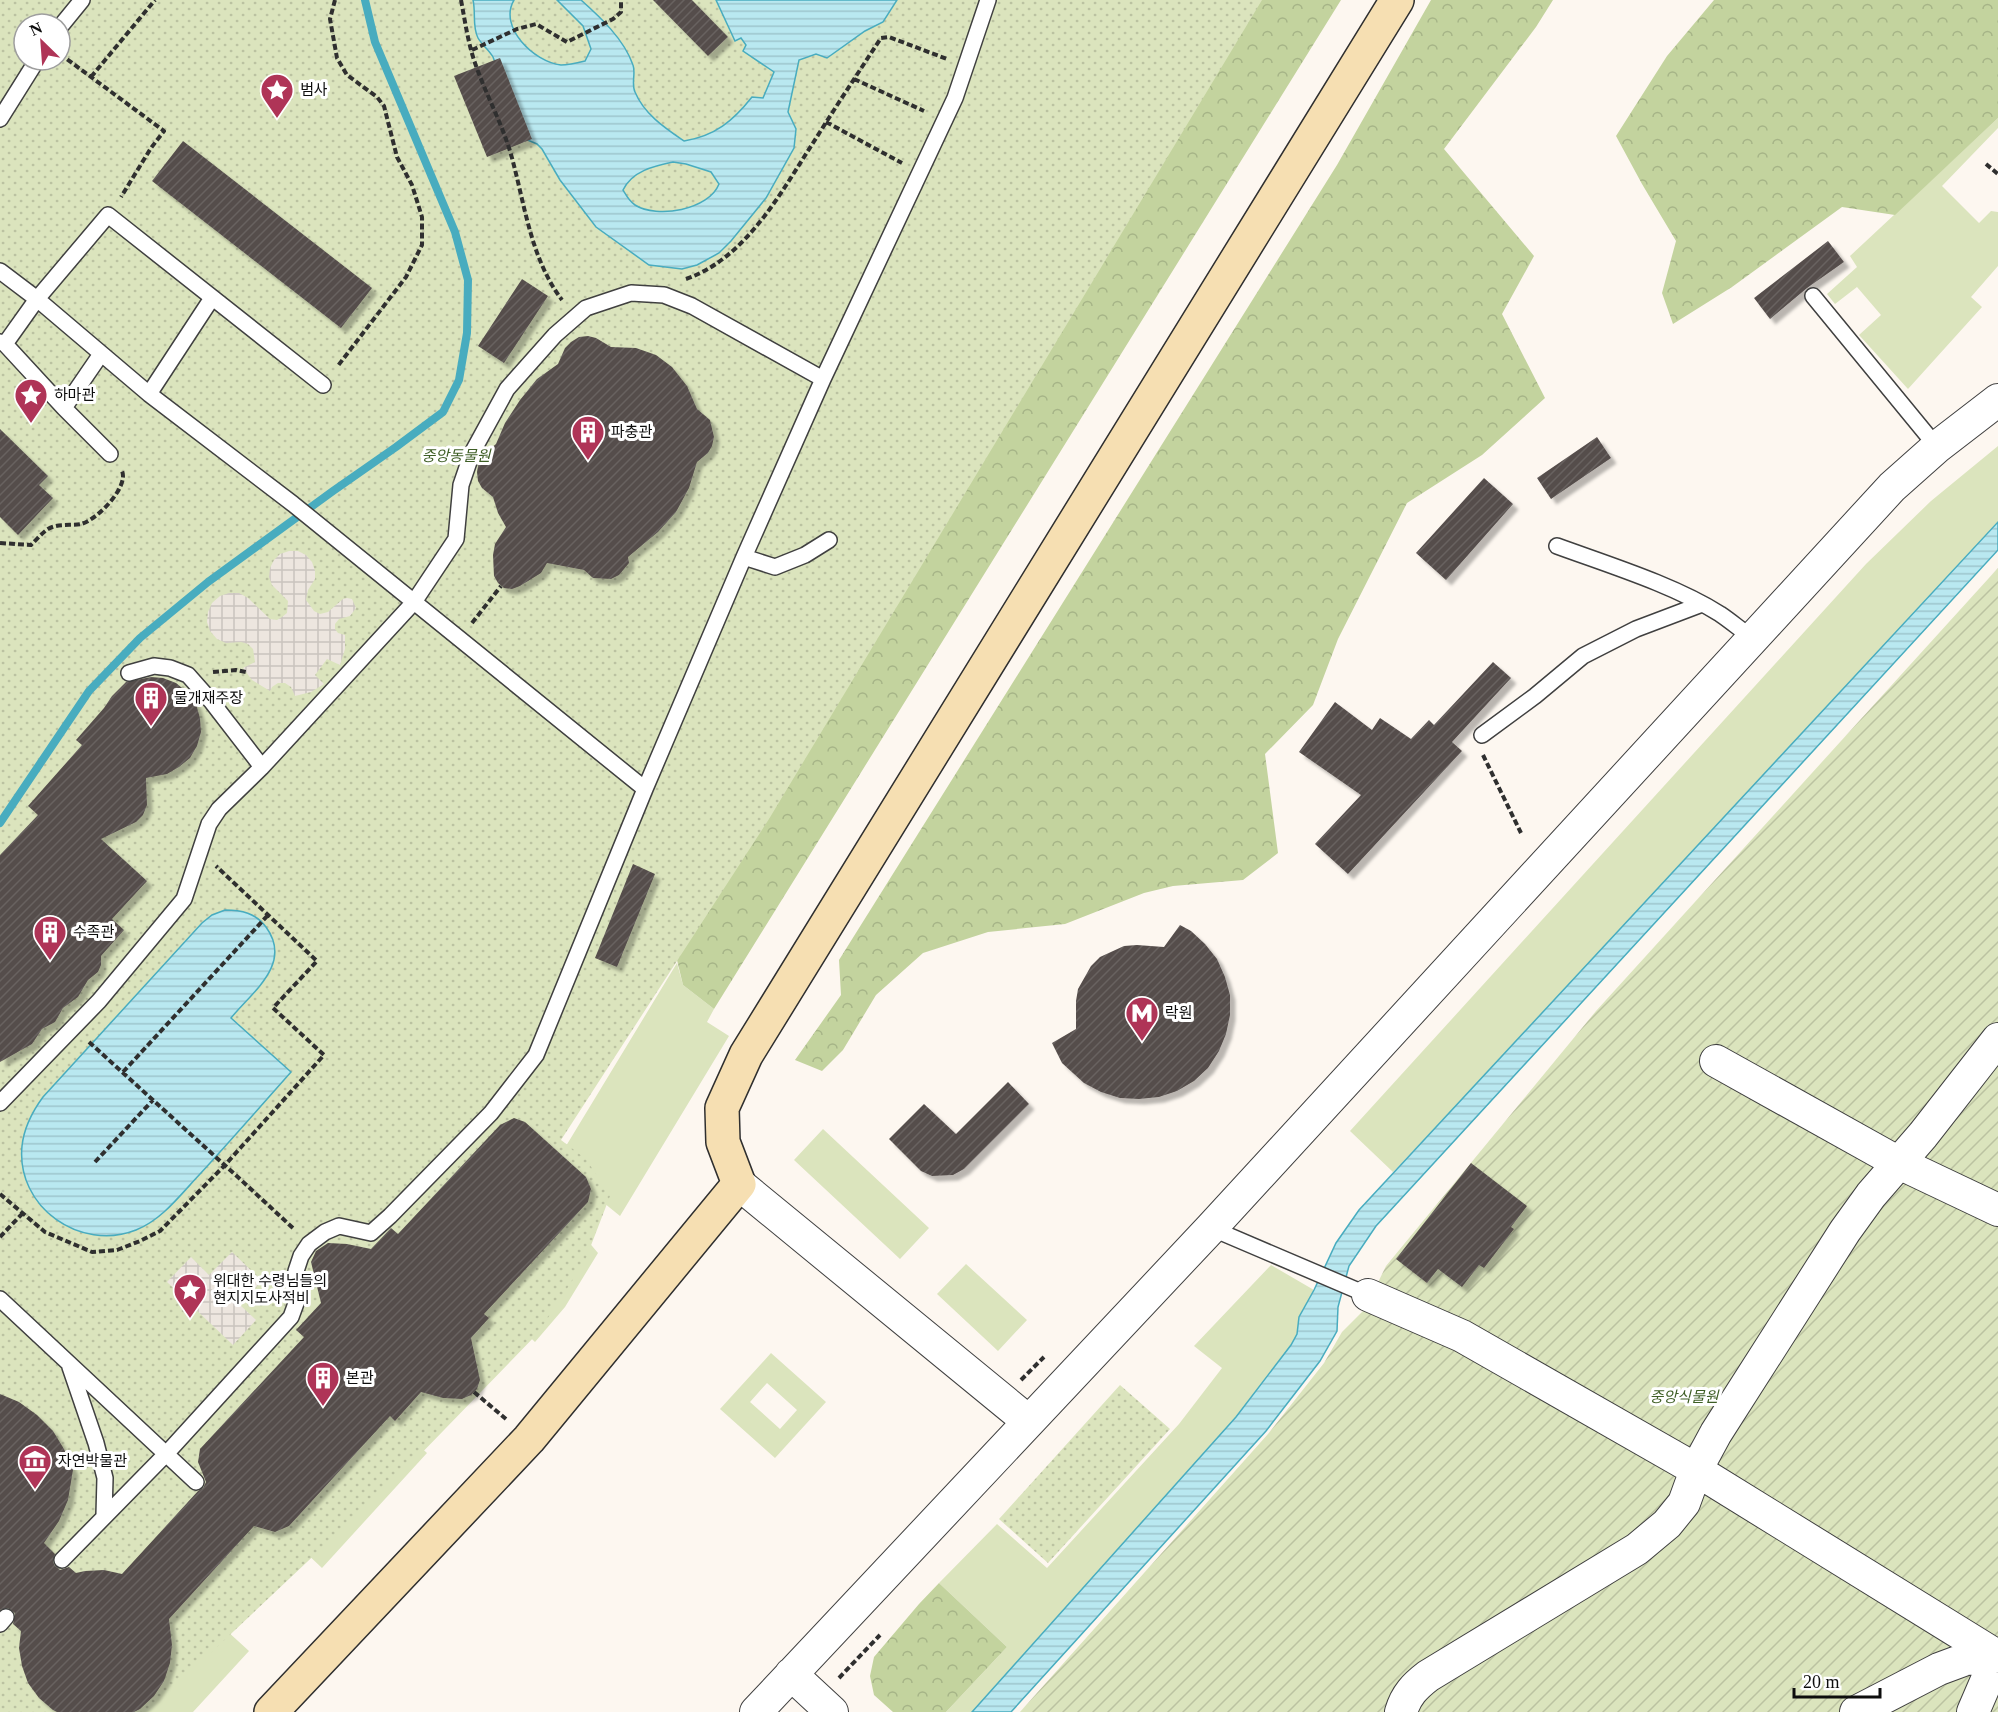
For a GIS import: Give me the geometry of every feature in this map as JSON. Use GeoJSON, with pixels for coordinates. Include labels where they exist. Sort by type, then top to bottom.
{"type":"FeatureCollection","features":[{"type":"Feature","properties":{"kind":"street"},"geometry":{"type":"LineString","coordinates":[[1028,1421],[739,1184],[723,1142],[722,1108],[746,1055],[1397,0]]}},
{"type":"Feature","properties":{"kind":"street"},"geometry":{"type":"LineString","coordinates":[[756,1712],[1211,1228],[1892,487],[1937,447],[1998,400]]}},
{"type":"Feature","properties":{"kind":"street"},"geometry":{"type":"LineString","coordinates":[[1401,1712],[1412,1689],[1428,1676],[1637,1550],[1667,1524],[1684,1503],[1696,1470],[1716,1433],[1845,1231],[1871,1194],[1923,1135],[1998,1039]]}},
{"type":"Feature","properties":{"kind":"street"},"geometry":{"type":"LineString","coordinates":[[1716,1061],[1899,1163],[1998,1210]]}},
{"type":"Feature","properties":{"kind":"street"},"geometry":{"type":"LineString","coordinates":[[273,1711],[529,1439],[739,1184]]}},
{"type":"Feature","properties":{"kind":"street"},"geometry":{"type":"LineString","coordinates":[[1368,1295],[1462,1336],[1696,1470],[1997,1655]]}},
{"type":"Feature","properties":{"kind":"street"},"geometry":{"type":"LineString","coordinates":[[1856,1712],[1940,1669],[1966,1659],[1997,1655]]}},
{"type":"Feature","properties":{"kind":"street"},"geometry":{"type":"LineString","coordinates":[[1973,1712],[1997,1655]]}},
{"type":"Feature","properties":{"kind":"street"},"geometry":{"type":"LineString","coordinates":[[791,1674],[825,1706]]}},
{"type":"Feature","properties":{"kind":"lane"},"geometry":{"type":"LineString","coordinates":[[72,12],[82,0]]}},
{"type":"Feature","properties":{"kind":"lane"},"geometry":{"type":"LineString","coordinates":[[62,1560],[167,1453],[291,1317],[299,1295],[296,1271],[301,1256],[309,1244],[325,1232],[339,1226],[371,1233],[491,1113],[536,1055],[744,556],[823,379],[955,98],[988,0]]}},
{"type":"Feature","properties":{"kind":"lane"},"geometry":{"type":"LineString","coordinates":[[0,119],[29,72]]}},
{"type":"Feature","properties":{"kind":"lane"},"geometry":{"type":"LineString","coordinates":[[110,454],[3,343],[108,215],[323,385]]}},
{"type":"Feature","properties":{"kind":"lane"},"geometry":{"type":"LineString","coordinates":[[0,271],[37,299],[149,394],[293,504],[645,789]]}},
{"type":"Feature","properties":{"kind":"lane"},"geometry":{"type":"LineString","coordinates":[[0,1103],[99,1001],[184,899],[209,825],[219,809],[262,767],[414,602],[456,539],[461,486],[472,453],[507,389],[555,335],[575,317],[586,308],[631,293],[664,295],[692,306],[823,379]]}},
{"type":"Feature","properties":{"kind":"lane"},"geometry":{"type":"LineString","coordinates":[[1813,296],[1937,447]]}},
{"type":"Feature","properties":{"kind":"lane"},"geometry":{"type":"LineString","coordinates":[[149,394],[212,298]]}},
{"type":"Feature","properties":{"kind":"lane"},"geometry":{"type":"LineString","coordinates":[[64,408],[101,354]]}},
{"type":"Feature","properties":{"kind":"lane"},"geometry":{"type":"LineString","coordinates":[[744,556],[775,567],[805,555],[829,540]]}},
{"type":"Feature","properties":{"kind":"lane"},"geometry":{"type":"LineString","coordinates":[[1557,546],[1632,573],[1702,604],[1754,639]]}},
{"type":"Feature","properties":{"kind":"lane"},"geometry":{"type":"LineString","coordinates":[[1482,735],[1535,696],[1583,656],[1636,629],[1702,604]]}},
{"type":"Feature","properties":{"kind":"lane"},"geometry":{"type":"LineString","coordinates":[[129,673],[154,666],[170,668],[188,675],[262,767]]}},
{"type":"Feature","properties":{"kind":"lane"},"geometry":{"type":"LineString","coordinates":[[1211,1228],[1368,1295]]}},
{"type":"Feature","properties":{"kind":"lane"},"geometry":{"type":"LineString","coordinates":[[0,1299],[196,1482]]}},
{"type":"Feature","properties":{"kind":"lane"},"geometry":{"type":"LineString","coordinates":[[69,1364],[96,1443],[105,1478],[105,1515]]}},
{"type":"Feature","properties":{"kind":"path"},"geometry":{"type":"LineString","coordinates":[[91,77],[155,0]]}},
{"type":"Feature","properties":{"kind":"path"},"geometry":{"type":"LineString","coordinates":[[335,0],[330,19],[337,58],[347,75],[377,97],[384,106],[397,157],[412,185],[422,217],[422,245],[406,277],[350,350]]}},
{"type":"Feature","properties":{"kind":"path"},"geometry":{"type":"LineString","coordinates":[[461,0],[471,51],[512,156],[520,195],[539,261],[549,284],[575,317]]}},
{"type":"Feature","properties":{"kind":"path"},"geometry":{"type":"LineString","coordinates":[[471,51],[517,29],[536,24],[567,42],[613,19],[621,12],[621,0]]}},
{"type":"Feature","properties":{"kind":"path"},"geometry":{"type":"LineString","coordinates":[[664,295],[678,283],[702,274],[719,263],[771,207],[881,38],[888,37],[965,66]]}},
{"type":"Feature","properties":{"kind":"path"},"geometry":{"type":"LineString","coordinates":[[72,63],[164,131],[151,148],[129,187]]}},
{"type":"Feature","properties":{"kind":"path"},"geometry":{"type":"LineString","coordinates":[[854,79],[944,120]]}},
{"type":"Feature","properties":{"kind":"path"},"geometry":{"type":"LineString","coordinates":[[826,122],[920,172]]}},
{"type":"Feature","properties":{"kind":"path"},"geometry":{"type":"LineString","coordinates":[[1986,164],[1998,174]]}},
{"type":"Feature","properties":{"kind":"path"},"geometry":{"type":"LineString","coordinates":[[0,543],[31,545],[49,528],[81,524],[97,516],[118,491],[124,480],[123,473],[110,454]]}},
{"type":"Feature","properties":{"kind":"path"},"geometry":{"type":"LineString","coordinates":[[489,601],[501,585]]}},
{"type":"Feature","properties":{"kind":"path"},"geometry":{"type":"LineString","coordinates":[[1482,735],[1476,741],[1521,833]]}},
{"type":"Feature","properties":{"kind":"path"},"geometry":{"type":"LineString","coordinates":[[0,1194],[45,1232],[92,1252],[117,1250],[140,1241],[160,1231],[225,1165],[324,1055],[273,1008],[317,961],[200,851]]}},
{"type":"Feature","properties":{"kind":"path"},"geometry":{"type":"LineString","coordinates":[[123,1072],[269,914]]}},
{"type":"Feature","properties":{"kind":"path"},"geometry":{"type":"LineString","coordinates":[[92,1045],[309,1244]]}},
{"type":"Feature","properties":{"kind":"path"},"geometry":{"type":"LineString","coordinates":[[95,1162],[153,1100]]}},
{"type":"Feature","properties":{"kind":"path"},"geometry":{"type":"LineString","coordinates":[[0,1237],[22,1214]]}},
{"type":"Feature","properties":{"kind":"path"},"geometry":{"type":"LineString","coordinates":[[474,1392],[529,1439]]}},
{"type":"Feature","properties":{"kind":"path"},"geometry":{"type":"LineString","coordinates":[[825,1706],[880,1635]]}},
{"type":"Feature","properties":{"kind":"green space","name":"중앙동물원"},"geometry":{"type":"Polygon","coordinates":[[[0,0],[1262,0],[769,819],[561,1140],[586,1159],[610,1196],[585,1261],[538,1333],[412,1463],[148,1712],[0,1712],[0,0]]]}},
{"type":"Feature","properties":{"kind":"green space"},"geometry":{"type":"Polygon","coordinates":[[[1015,0],[1341,0],[714,1009],[683,985],[670,931],[1015,0]]]}},
{"type":"Feature","properties":{"kind":"green space"},"geometry":{"type":"Polygon","coordinates":[[[1431,0],[1553,0],[1536,27],[1444,149],[1534,256],[1502,314],[1545,398],[1482,455],[1407,503],[1338,639],[1313,705],[1265,754],[1278,853],[1243,880],[1173,886],[1144,893],[1065,924],[988,932],[923,953],[876,995],[843,1050],[822,1071],[795,1060],[841,995],[839,960],[1337,165],[1431,0]]]}},
{"type":"Feature","properties":{"kind":"green space"},"geometry":{"type":"Polygon","coordinates":[[[1714,0],[1998,0],[1998,118],[1895,215],[1842,207],[1732,287],[1673,324],[1662,293],[1676,241],[1616,136],[1667,56],[1714,0]]]}},
{"type":"Feature","properties":{"kind":"green space"},"geometry":{"type":"Polygon","coordinates":[[[1998,118],[1998,128],[1942,186],[1979,223],[1991,211],[1998,212],[1998,266],[1971,297],[1982,307],[1908,389],[1859,335],[1881,315],[1857,287],[1835,304],[1827,294],[1857,267],[1850,256],[1998,118]]]}},
{"type":"Feature","properties":{"kind":"green space"},"geometry":{"type":"Polygon","coordinates":[[[1998,446],[1998,522],[1524,1034],[1393,1172],[1350,1131],[1866,564],[1931,501],[1998,446]]]}},
{"type":"Feature","properties":{"kind":"green space","name":"중앙식물원"},"geometry":{"type":"Polygon","coordinates":[[[1998,568],[1998,1712],[1020,1712],[1268,1434],[1324,1363],[1342,1332],[1365,1309],[1386,1266],[1596,1011],[1998,568]]]}},
{"type":"Feature","properties":{"kind":"green space"},"geometry":{"type":"Polygon","coordinates":[[[677,963],[683,985],[714,1009],[707,1022],[729,1036],[620,1216],[604,1203],[566,1146],[677,963]]]}},
{"type":"Feature","properties":{"kind":"green space"},"geometry":{"type":"Polygon","coordinates":[[[823,1129],[929,1228],[900,1259],[794,1160],[823,1129]]]}},
{"type":"Feature","properties":{"kind":"green space"},"geometry":{"type":"Polygon","coordinates":[[[587,1240],[598,1253],[565,1307],[535,1342],[516,1324],[587,1240]]]}},
{"type":"Feature","properties":{"kind":"green space"},"geometry":{"type":"Polygon","coordinates":[[[966,1264],[1027,1320],[998,1351],[937,1294],[966,1264]]]}},
{"type":"Feature","properties":{"kind":"green space"},"geometry":{"type":"Polygon","coordinates":[[[1271,1265],[1314,1290],[1299,1317],[1297,1334],[1291,1345],[1236,1417],[972,1712],[946,1712],[1007,1647],[939,1583],[997,1524],[1047,1568],[1179,1424],[1222,1368],[1194,1346],[1271,1265]]]}},
{"type":"Feature","properties":{"kind":"green space"},"geometry":{"type":"Polygon","coordinates":[[[771,1353],[826,1402],[775,1458],[720,1409],[771,1353]],[[767,1383],[750,1402],[780,1429],[797,1410],[767,1383]]]}},
{"type":"Feature","properties":{"kind":"green space"},"geometry":{"type":"Polygon","coordinates":[[[1120,1385],[1170,1429],[1048,1563],[999,1519],[1120,1385]]]}},
{"type":"Feature","properties":{"kind":"green space"},"geometry":{"type":"Polygon","coordinates":[[[390,1420],[427,1453],[322,1568],[286,1534],[390,1420]]]}},
{"type":"Feature","properties":{"kind":"green space"},"geometry":{"type":"Polygon","coordinates":[[[939,1583],[1007,1647],[946,1712],[893,1712],[874,1695],[870,1676],[874,1657],[939,1583]]]}},
{"type":"Feature","properties":{"kind":"green space"},"geometry":{"type":"Polygon","coordinates":[[[192,1599],[249,1651],[193,1712],[138,1712],[192,1599]]]}},
{"type":"Feature","properties":{"kind":"shaded area"},"geometry":{"type":"Polygon","coordinates":[[[298,551],[312,562],[315,579],[308,590],[306,600],[314,611],[320,614],[328,612],[347,598],[352,599],[356,608],[350,616],[339,619],[335,624],[338,633],[345,635],[345,649],[340,665],[327,659],[315,675],[324,684],[311,692],[295,696],[291,687],[285,683],[278,683],[270,691],[252,680],[243,668],[255,662],[253,649],[241,642],[226,643],[217,639],[210,631],[207,622],[212,603],[220,596],[229,593],[239,593],[248,598],[270,619],[277,620],[287,613],[288,601],[272,585],[269,577],[274,560],[280,554],[298,551]]]}},
{"type":"Feature","properties":{"kind":"shaded area"},"geometry":{"type":"Polygon","coordinates":[[[232,1252],[262,1281],[239,1304],[256,1320],[233,1345],[167,1282],[191,1257],[209,1275],[232,1252]]]}},
{"type":"Feature","properties":{"kind":"water"},"geometry":{"type":"Polygon","coordinates":[[[473,0],[514,0],[510,10],[511,21],[521,42],[540,57],[564,65],[585,61],[591,49],[583,26],[557,0],[581,0],[624,46],[634,68],[634,89],[649,114],[684,141],[695,139],[722,126],[752,97],[763,98],[774,72],[743,51],[746,45],[741,38],[735,41],[716,0],[897,0],[883,22],[865,31],[827,58],[816,54],[799,60],[788,112],[796,129],[794,148],[766,198],[731,241],[719,253],[697,265],[682,269],[649,265],[596,227],[560,180],[542,149],[525,139],[493,57],[476,34],[473,0]],[[673,162],[644,170],[632,178],[623,190],[635,205],[645,209],[669,211],[694,206],[713,193],[719,184],[711,172],[673,162]]]}},
{"type":"Feature","properties":{"kind":"water"},"geometry":{"type":"Polygon","coordinates":[[[1998,522],[1998,550],[1376,1226],[1349,1266],[1338,1307],[1337,1331],[1320,1361],[1266,1431],[1011,1712],[972,1712],[1236,1417],[1291,1345],[1297,1334],[1299,1317],[1336,1243],[1359,1210],[1998,522]]]}},
{"type":"Feature","properties":{"kind":"water"},"geometry":{"type":"Polygon","coordinates":[[[225,910],[242,912],[258,918],[273,940],[275,953],[266,977],[231,1018],[291,1072],[178,1198],[154,1220],[136,1230],[115,1235],[94,1235],[74,1229],[56,1219],[41,1205],[29,1188],[23,1168],[22,1146],[29,1120],[43,1097],[202,923],[212,915],[225,910]]]}},
{"type":"Feature","properties":{"kind":"building"},"geometry":{"type":"Polygon","coordinates":[[[653,0],[692,0],[728,37],[708,56],[653,0]]]}},
{"type":"Feature","properties":{"kind":"building"},"geometry":{"type":"Polygon","coordinates":[[[500,58],[532,139],[487,157],[454,76],[500,58]]]}},
{"type":"Feature","properties":{"kind":"building"},"geometry":{"type":"Polygon","coordinates":[[[183,141],[372,288],[341,328],[152,181],[183,141]]]}},
{"type":"Feature","properties":{"kind":"building"},"geometry":{"type":"Polygon","coordinates":[[[1828,241],[1844,262],[1807,288],[1770,319],[1754,298],[1828,241]]]}},
{"type":"Feature","properties":{"kind":"building"},"geometry":{"type":"Polygon","coordinates":[[[522,279],[548,296],[504,363],[478,346],[522,279]]]}},
{"type":"Feature","properties":{"kind":"building","name":"파충관"},"geometry":{"type":"Polygon","coordinates":[[[588,336],[611,347],[636,348],[656,355],[672,367],[687,386],[697,409],[710,420],[714,437],[712,446],[708,453],[697,462],[689,488],[676,512],[658,532],[628,557],[629,563],[619,575],[611,579],[593,578],[584,570],[547,563],[541,573],[520,586],[512,589],[504,588],[494,576],[493,555],[495,544],[506,527],[493,497],[482,488],[478,481],[478,466],[483,455],[496,444],[505,423],[537,379],[558,364],[565,348],[571,342],[579,337],[588,336]]]}},
{"type":"Feature","properties":{"kind":"building"},"geometry":{"type":"Polygon","coordinates":[[[0,429],[48,476],[39,485],[53,498],[18,535],[0,517],[0,429]]]}},
{"type":"Feature","properties":{"kind":"building"},"geometry":{"type":"Polygon","coordinates":[[[1597,437],[1611,458],[1551,499],[1537,478],[1597,437]]]}},
{"type":"Feature","properties":{"kind":"building"},"geometry":{"type":"Polygon","coordinates":[[[1484,478],[1513,504],[1446,580],[1416,553],[1484,478]]]}},
{"type":"Feature","properties":{"kind":"building"},"geometry":{"type":"Polygon","coordinates":[[[1493,662],[1511,678],[1452,742],[1462,751],[1348,874],[1315,844],[1361,795],[1299,752],[1335,702],[1372,730],[1380,718],[1411,739],[1429,720],[1434,725],[1493,662]]]}},
{"type":"Feature","properties":{"kind":"building"},"geometry":{"type":"Polygon","coordinates":[[[151,677],[163,678],[176,683],[187,692],[196,704],[201,732],[190,758],[167,774],[146,778],[147,805],[143,815],[136,822],[101,839],[147,881],[112,919],[124,930],[101,956],[98,972],[88,980],[78,997],[63,1008],[55,1022],[42,1029],[32,1044],[0,1062],[0,855],[38,815],[28,806],[82,745],[76,740],[112,696],[126,682],[151,677]]]}},
{"type":"Feature","properties":{"kind":"building"},"geometry":{"type":"Polygon","coordinates":[[[633,864],[655,874],[617,967],[595,958],[633,864]]]}},
{"type":"Feature","properties":{"kind":"building","name":"락원"},"geometry":{"type":"Polygon","coordinates":[[[1180,925],[1191,931],[1205,944],[1217,959],[1225,977],[1230,995],[1230,1015],[1219,1051],[1208,1068],[1194,1081],[1177,1091],[1159,1097],[1120,1098],[1084,1083],[1062,1063],[1052,1043],[1076,1029],[1078,989],[1091,966],[1100,957],[1124,946],[1164,947],[1180,925]]]}},
{"type":"Feature","properties":{"kind":"building"},"geometry":{"type":"Polygon","coordinates":[[[1008,1082],[1029,1104],[964,1169],[953,1175],[932,1176],[921,1171],[889,1139],[924,1104],[956,1134],[1008,1082]]]}},
{"type":"Feature","properties":{"kind":"building","name":"본관"},"geometry":{"type":"Polygon","coordinates":[[[514,1118],[525,1122],[586,1177],[591,1189],[588,1202],[484,1314],[489,1318],[471,1338],[480,1380],[477,1389],[462,1399],[443,1398],[421,1392],[395,1421],[390,1416],[289,1526],[275,1532],[254,1526],[169,1619],[172,1645],[170,1663],[164,1681],[154,1696],[140,1709],[134,1712],[57,1712],[53,1710],[39,1698],[28,1683],[19,1648],[21,1631],[13,1624],[15,1613],[8,1608],[0,1610],[0,1394],[19,1402],[53,1431],[73,1470],[68,1500],[59,1521],[44,1543],[55,1554],[53,1562],[55,1566],[60,1570],[69,1567],[76,1573],[104,1570],[122,1574],[203,1488],[206,1482],[198,1462],[200,1449],[304,1337],[296,1330],[321,1303],[311,1262],[316,1251],[328,1243],[371,1249],[391,1228],[398,1234],[500,1125],[514,1118]]]}},
{"type":"Feature","properties":{"kind":"building"},"geometry":{"type":"Polygon","coordinates":[[[1471,1163],[1527,1206],[1511,1227],[1514,1229],[1484,1268],[1479,1265],[1462,1287],[1438,1269],[1427,1283],[1396,1259],[1471,1163]]]}},
{"type":"Feature","properties":{"kind":"waterway"},"geometry":{"type":"LineString","coordinates":[[0,823],[89,691],[140,638],[208,582],[443,412],[459,380],[467,333],[468,280],[455,232],[375,42],[365,0]]}},
{"type":"Feature","properties":{"kind":"place","name":"범사"},"geometry":{"type":"Point","coordinates":[277,119]}},
{"type":"Feature","properties":{"kind":"place","name":"하마관"},"geometry":{"type":"Point","coordinates":[31,424]}},
{"type":"Feature","properties":{"kind":"place","name":"파충관"},"geometry":{"type":"Point","coordinates":[588,461]}},
{"type":"Feature","properties":{"kind":"place","name":"물개재주장"},"geometry":{"type":"Point","coordinates":[151,727]}},
{"type":"Feature","properties":{"kind":"place","name":"수족관"},"geometry":{"type":"Point","coordinates":[50,961]}},
{"type":"Feature","properties":{"kind":"place","name":"락원"},"geometry":{"type":"Point","coordinates":[1142,1042]}},
{"type":"Feature","properties":{"kind":"place","name":"위대한 수령님들의 현지지도사적비"},"geometry":{"type":"Point","coordinates":[190,1319]}},
{"type":"Feature","properties":{"kind":"place","name":"본관"},"geometry":{"type":"Point","coordinates":[323,1407]}},
{"type":"Feature","properties":{"kind":"place","name":"자연박물관"},"geometry":{"type":"Point","coordinates":[35,1490]}}]}
